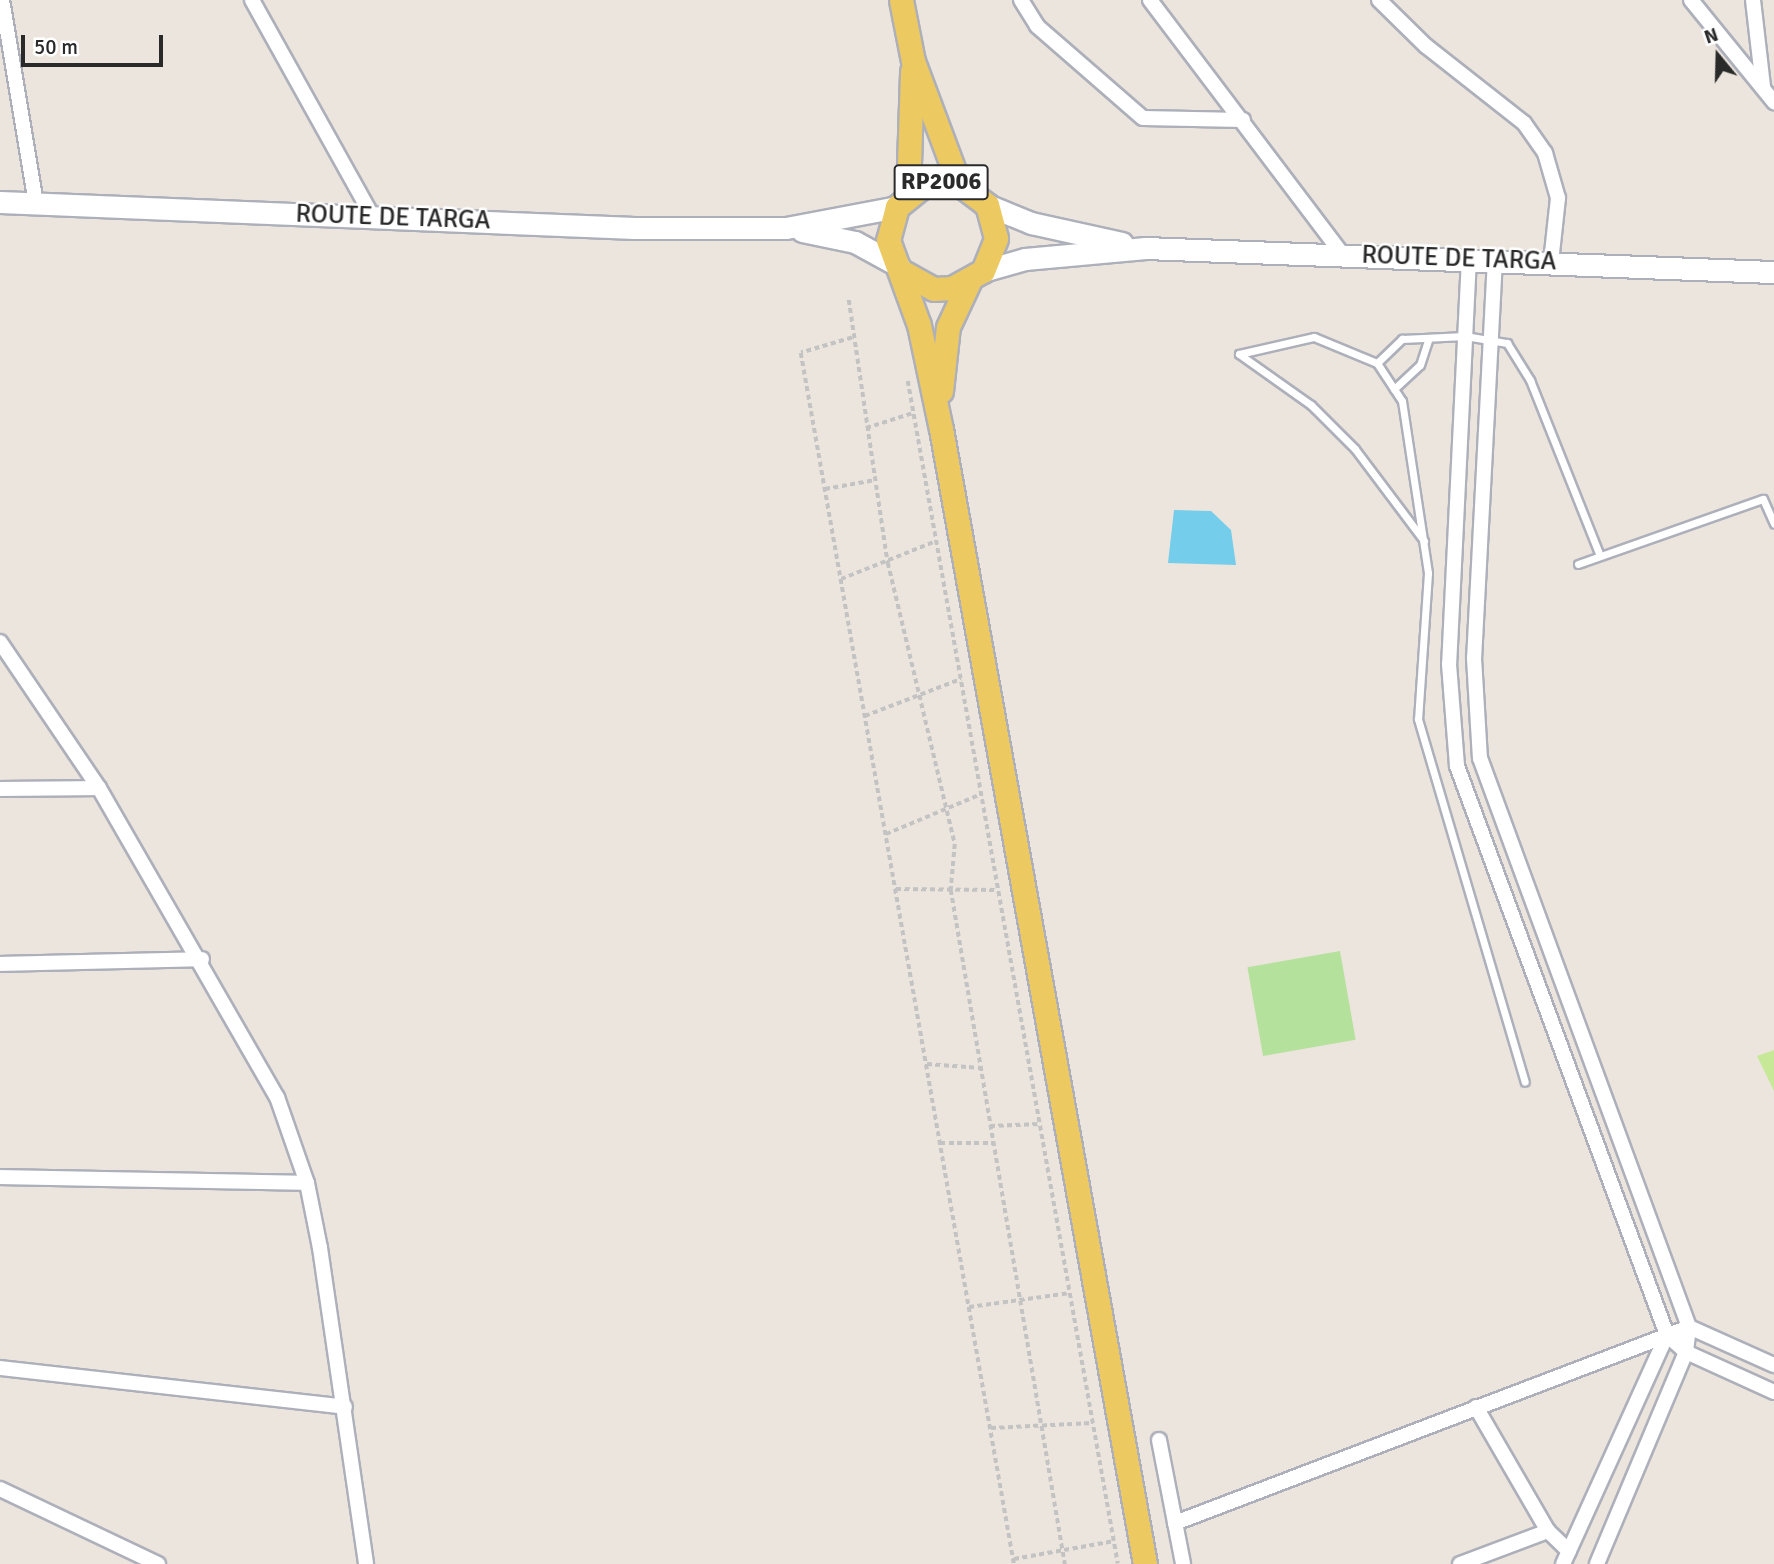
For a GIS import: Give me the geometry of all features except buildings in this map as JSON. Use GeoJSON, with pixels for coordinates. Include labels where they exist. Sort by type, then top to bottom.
{"type":"FeatureCollection","features":[{"type":"Feature","properties":{"kind":"main road"},"geometry":{"type":"LineString","coordinates":[[901,0],[913,61],[958,184]]}},
{"type":"Feature","properties":{"kind":"main road"},"geometry":{"type":"LineString","coordinates":[[902,200],[913,61]]}},
{"type":"Feature","properties":{"kind":"main road","name":"RP2006"},"geometry":{"type":"LineString","coordinates":[[932,183],[958,184],[987,205],[996,238],[976,277],[934,289],[901,269],[888,240],[902,200],[932,183]]}},
{"type":"Feature","properties":{"kind":"main road","name":"ROUTE DE TARGA"},"geometry":{"type":"LineString","coordinates":[[786,228],[902,200]]}},
{"type":"Feature","properties":{"kind":"main road","name":"ROUTE DE TARGA"},"geometry":{"type":"LineString","coordinates":[[0,202],[373,217],[786,228],[855,242],[901,269]]}},
{"type":"Feature","properties":{"kind":"main road","name":"ROUTE DE TARGA"},"geometry":{"type":"LineString","coordinates":[[987,205],[1031,223],[1145,248]]}},
{"type":"Feature","properties":{"kind":"main road","name":"ROUTE DE TARGA"},"geometry":{"type":"LineString","coordinates":[[976,277],[1026,259],[1145,248],[1774,271]]}},
{"type":"Feature","properties":{"kind":"main road"},"geometry":{"type":"LineString","coordinates":[[901,269],[941,429],[1145,1564]]}},
{"type":"Feature","properties":{"kind":"main road"},"geometry":{"type":"LineString","coordinates":[[941,429],[948,327],[976,277]]}},
{"type":"Feature","properties":{"kind":"street"},"geometry":{"type":"LineString","coordinates":[[2,0],[36,204]]}},
{"type":"Feature","properties":{"kind":"street"},"geometry":{"type":"LineString","coordinates":[[252,0],[373,217]]}},
{"type":"Feature","properties":{"kind":"street"},"geometry":{"type":"LineString","coordinates":[[1021,0],[1037,26],[1143,118],[1243,120]]}},
{"type":"Feature","properties":{"kind":"street"},"geometry":{"type":"LineString","coordinates":[[1150,0],[1343,254]]}},
{"type":"Feature","properties":{"kind":"street"},"geometry":{"type":"LineString","coordinates":[[1379,0],[1426,46],[1524,123],[1545,153],[1558,198],[1551,262]]}},
{"type":"Feature","properties":{"kind":"street"},"geometry":{"type":"LineString","coordinates":[[1691,0],[1774,102]]}},
{"type":"Feature","properties":{"kind":"street"},"geometry":{"type":"LineString","coordinates":[[1753,0],[1763,88]]}},
{"type":"Feature","properties":{"kind":"street"},"geometry":{"type":"LineString","coordinates":[[1469,258],[1449,664],[1457,766],[1667,1335],[1686,1352],[1774,1392]]}},
{"type":"Feature","properties":{"kind":"street"},"geometry":{"type":"LineString","coordinates":[[1495,259],[1474,671],[1480,758],[1689,1328],[1686,1352],[1597,1564]]}},
{"type":"Feature","properties":{"kind":"street"},"geometry":{"type":"LineString","coordinates":[[0,642],[99,788],[202,959],[277,1097],[307,1183],[345,1407],[366,1564]]}},
{"type":"Feature","properties":{"kind":"street"},"geometry":{"type":"LineString","coordinates":[[0,789],[99,788]]}},
{"type":"Feature","properties":{"kind":"street"},"geometry":{"type":"LineString","coordinates":[[0,964],[202,959]]}},
{"type":"Feature","properties":{"kind":"street"},"geometry":{"type":"LineString","coordinates":[[0,1177],[307,1183]]}},
{"type":"Feature","properties":{"kind":"street"},"geometry":{"type":"LineString","coordinates":[[1175,1523],[1689,1328],[1774,1365]]}},
{"type":"Feature","properties":{"kind":"street"},"geometry":{"type":"LineString","coordinates":[[1566,1557],[1667,1335]]}},
{"type":"Feature","properties":{"kind":"street"},"geometry":{"type":"LineString","coordinates":[[0,1368],[345,1407]]}},
{"type":"Feature","properties":{"kind":"street"},"geometry":{"type":"LineString","coordinates":[[1476,1407],[1566,1557]]}},
{"type":"Feature","properties":{"kind":"street"},"geometry":{"type":"LineString","coordinates":[[1159,1440],[1183,1564]]}},
{"type":"Feature","properties":{"kind":"street"},"geometry":{"type":"LineString","coordinates":[[0,1489],[159,1564]]}},
{"type":"Feature","properties":{"kind":"street"},"geometry":{"type":"LineString","coordinates":[[1460,1564],[1548,1531]]}},
{"type":"Feature","properties":{"kind":"lane"},"geometry":{"type":"LineString","coordinates":[[1377,363],[1402,339],[1465,336],[1491,338],[1507,343],[1530,380],[1599,553]]}},
{"type":"Feature","properties":{"kind":"lane"},"geometry":{"type":"LineString","coordinates":[[1424,542],[1355,449],[1311,405],[1239,354],[1314,337],[1377,363],[1394,389],[1417,475],[1424,542],[1418,719],[1525,1082]]}},
{"type":"Feature","properties":{"kind":"lane"},"geometry":{"type":"LineString","coordinates":[[1394,389],[1420,365],[1429,338]]}},
{"type":"Feature","properties":{"kind":"lane"},"geometry":{"type":"LineString","coordinates":[[1578,564],[1599,553],[1763,499],[1774,524]]}},
{"type":"Feature","properties":{"kind":"path"},"geometry":{"type":"LineString","coordinates":[[849,300],[852,338],[888,563],[955,844],[951,890],[1017,1305],[1065,1564]]}},
{"type":"Feature","properties":{"kind":"path"},"geometry":{"type":"LineString","coordinates":[[852,338],[801,353],[1014,1561],[1114,1541]]}},
{"type":"Feature","properties":{"kind":"path"},"geometry":{"type":"LineString","coordinates":[[907,375],[1118,1564]]}},
{"type":"Feature","properties":{"kind":"path"},"geometry":{"type":"LineString","coordinates":[[866,428],[913,413]]}},
{"type":"Feature","properties":{"kind":"path"},"geometry":{"type":"LineString","coordinates":[[825,489],[875,481]]}},
{"type":"Feature","properties":{"kind":"path"},"geometry":{"type":"LineString","coordinates":[[841,579],[888,563],[936,541]]}},
{"type":"Feature","properties":{"kind":"path"},"geometry":{"type":"LineString","coordinates":[[865,716],[961,678]]}},
{"type":"Feature","properties":{"kind":"path"},"geometry":{"type":"LineString","coordinates":[[886,834],[981,794]]}},
{"type":"Feature","properties":{"kind":"path"},"geometry":{"type":"LineString","coordinates":[[895,889],[998,890]]}},
{"type":"Feature","properties":{"kind":"path"},"geometry":{"type":"LineString","coordinates":[[926,1064],[981,1068]]}},
{"type":"Feature","properties":{"kind":"path"},"geometry":{"type":"LineString","coordinates":[[990,1126],[1040,1124]]}},
{"type":"Feature","properties":{"kind":"path"},"geometry":{"type":"LineString","coordinates":[[940,1143],[993,1143]]}},
{"type":"Feature","properties":{"kind":"path"},"geometry":{"type":"LineString","coordinates":[[969,1307],[1017,1305],[1070,1293]]}},
{"type":"Feature","properties":{"kind":"path"},"geometry":{"type":"LineString","coordinates":[[990,1428],[1040,1428],[1093,1423]]}},
{"type":"Feature","properties":{"kind":"green space"},"geometry":{"type":"Polygon","coordinates":[[[1340,951],[1356,1040],[1263,1056],[1247,967],[1340,951]]]}},
{"type":"Feature","properties":{"kind":"green space"},"geometry":{"type":"Polygon","coordinates":[[[1774,1050],[1774,1091],[1757,1056],[1774,1050]]]}},
{"type":"Feature","properties":{"kind":"water"},"geometry":{"type":"Polygon","coordinates":[[[1174,510],[1211,511],[1231,530],[1236,565],[1168,563],[1174,510]]]}}]}
